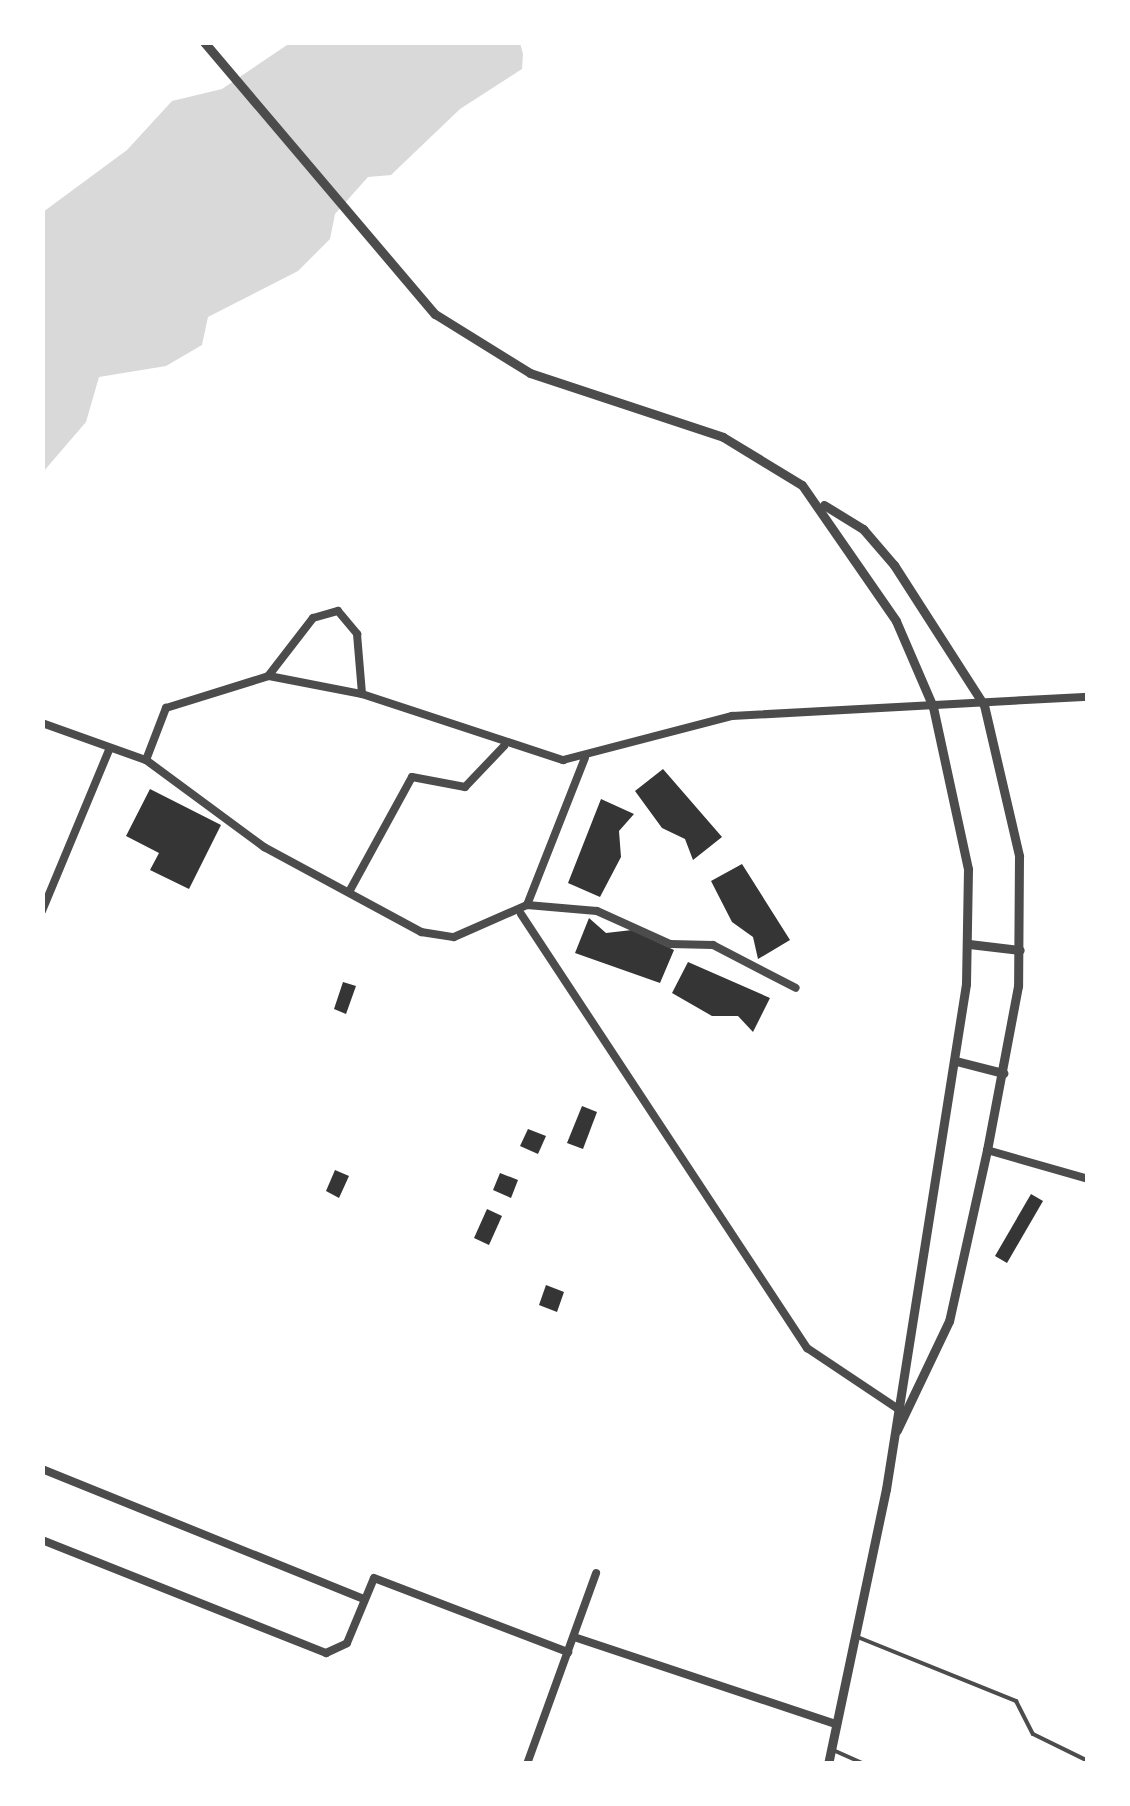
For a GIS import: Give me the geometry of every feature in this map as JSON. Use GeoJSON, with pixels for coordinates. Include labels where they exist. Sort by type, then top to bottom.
{"type":"FeatureCollection","features":[{"type":"Feature","properties":{"kind":"street"},"geometry":{"type":"LineString","coordinates":[[204,42],[435,314],[530,373],[723,436],[863,529],[894,564],[984,705],[1019,856],[1020,950],[1003,1073],[945,1335],[896,1432]]}},
{"type":"Feature","properties":{"kind":"street"},"geometry":{"type":"LineString","coordinates":[[821,503],[896,621],[933,708],[963,827],[969,944],[956,1060],[926,1196],[896,1432],[828,1764]]}},
{"type":"Feature","properties":{"kind":"street"},"geometry":{"type":"LineString","coordinates":[[269,676],[313,618],[338,611],[358,634],[362,694]]}},
{"type":"Feature","properties":{"kind":"street"},"geometry":{"type":"LineString","coordinates":[[146,760],[166,708],[269,676],[362,694],[504,746],[585,758],[732,716],[1088,697]]}},
{"type":"Feature","properties":{"kind":"street"},"geometry":{"type":"LineString","coordinates":[[42,723],[146,760],[244,835],[350,892],[444,936],[521,914],[528,905],[585,758]]}},
{"type":"Feature","properties":{"kind":"street"},"geometry":{"type":"LineString","coordinates":[[350,892],[412,777],[464,788],[504,746]]}},
{"type":"Feature","properties":{"kind":"street"},"geometry":{"type":"LineString","coordinates":[[42,911],[109,750]]}},
{"type":"Feature","properties":{"kind":"street"},"geometry":{"type":"LineString","coordinates":[[528,905],[597,911],[670,944],[713,945],[796,988]]}},
{"type":"Feature","properties":{"kind":"street"},"geometry":{"type":"LineString","coordinates":[[521,914],[808,1348],[898,1409]]}},
{"type":"Feature","properties":{"kind":"street"},"geometry":{"type":"LineString","coordinates":[[969,944],[1020,950]]}},
{"type":"Feature","properties":{"kind":"street"},"geometry":{"type":"LineString","coordinates":[[956,1060],[1003,1073]]}},
{"type":"Feature","properties":{"kind":"street"},"geometry":{"type":"LineString","coordinates":[[987,1150],[1088,1179]]}},
{"type":"Feature","properties":{"kind":"street"},"geometry":{"type":"LineString","coordinates":[[42,1469],[362,1598]]}},
{"type":"Feature","properties":{"kind":"street"},"geometry":{"type":"LineString","coordinates":[[42,1540],[326,1654],[347,1643],[369,1581],[382,1579],[568,1652]]}},
{"type":"Feature","properties":{"kind":"street"},"geometry":{"type":"LineString","coordinates":[[527,1764],[596,1572]]}},
{"type":"Feature","properties":{"kind":"street"},"geometry":{"type":"LineString","coordinates":[[574,1637],[836,1724]]}},
{"type":"Feature","properties":{"kind":"lane"},"geometry":{"type":"LineString","coordinates":[[855,1636],[1016,1701],[1033,1734],[1088,1761]]}},
{"type":"Feature","properties":{"kind":"lane"},"geometry":{"type":"LineString","coordinates":[[831,1750],[866,1764]]}},
{"type":"Feature","properties":{"kind":"shaded area"},"geometry":{"type":"Polygon","coordinates":[[[290,43],[520,43],[522,69],[460,109],[391,175],[368,177],[335,214],[330,239],[298,271],[208,317],[202,345],[166,366],[99,377],[86,422],[43,472],[43,212],[127,150],[172,101],[222,89],[290,43]]]}},
{"type":"Feature","properties":{"kind":"building"},"geometry":{"type":"Polygon","coordinates":[[[663,769],[722,837],[693,860],[685,839],[662,828],[635,791],[663,769]]]}},
{"type":"Feature","properties":{"kind":"building"},"geometry":{"type":"Polygon","coordinates":[[[150,789],[221,825],[189,889],[150,870],[159,853],[126,836],[150,789]]]}},
{"type":"Feature","properties":{"kind":"building"},"geometry":{"type":"Polygon","coordinates":[[[601,799],[634,814],[619,831],[621,857],[600,897],[568,883],[601,799]]]}},
{"type":"Feature","properties":{"kind":"building"},"geometry":{"type":"Polygon","coordinates":[[[742,864],[790,940],[758,959],[753,937],[732,922],[711,881],[742,864]]]}},
{"type":"Feature","properties":{"kind":"building"},"geometry":{"type":"Polygon","coordinates":[[[589,918],[606,933],[632,930],[674,950],[660,983],[575,953],[589,918]]]}},
{"type":"Feature","properties":{"kind":"building"},"geometry":{"type":"Polygon","coordinates":[[[688,962],[770,998],[753,1032],[738,1016],[712,1016],[672,993],[688,962]]]}},
{"type":"Feature","properties":{"kind":"building"},"geometry":{"type":"Polygon","coordinates":[[[343,982],[356,986],[346,1014],[334,1009],[343,982]]]}},
{"type":"Feature","properties":{"kind":"building"},"geometry":{"type":"Polygon","coordinates":[[[582,1106],[597,1112],[583,1149],[567,1143],[582,1106]]]}},
{"type":"Feature","properties":{"kind":"building"},"geometry":{"type":"Polygon","coordinates":[[[528,1129],[546,1136],[538,1154],[520,1146],[528,1129]]]}},
{"type":"Feature","properties":{"kind":"building"},"geometry":{"type":"Polygon","coordinates":[[[335,1170],[349,1176],[339,1198],[326,1191],[335,1170]]]}},
{"type":"Feature","properties":{"kind":"building"},"geometry":{"type":"Polygon","coordinates":[[[500,1173],[518,1180],[511,1198],[493,1190],[500,1173]]]}},
{"type":"Feature","properties":{"kind":"building"},"geometry":{"type":"Polygon","coordinates":[[[1031,1194],[1043,1201],[1007,1263],[995,1256],[1031,1194]]]}},
{"type":"Feature","properties":{"kind":"building"},"geometry":{"type":"Polygon","coordinates":[[[487,1209],[502,1216],[489,1245],[474,1238],[487,1209]]]}},
{"type":"Feature","properties":{"kind":"building"},"geometry":{"type":"Polygon","coordinates":[[[546,1285],[564,1292],[557,1312],[539,1305],[546,1285]]]}}]}
